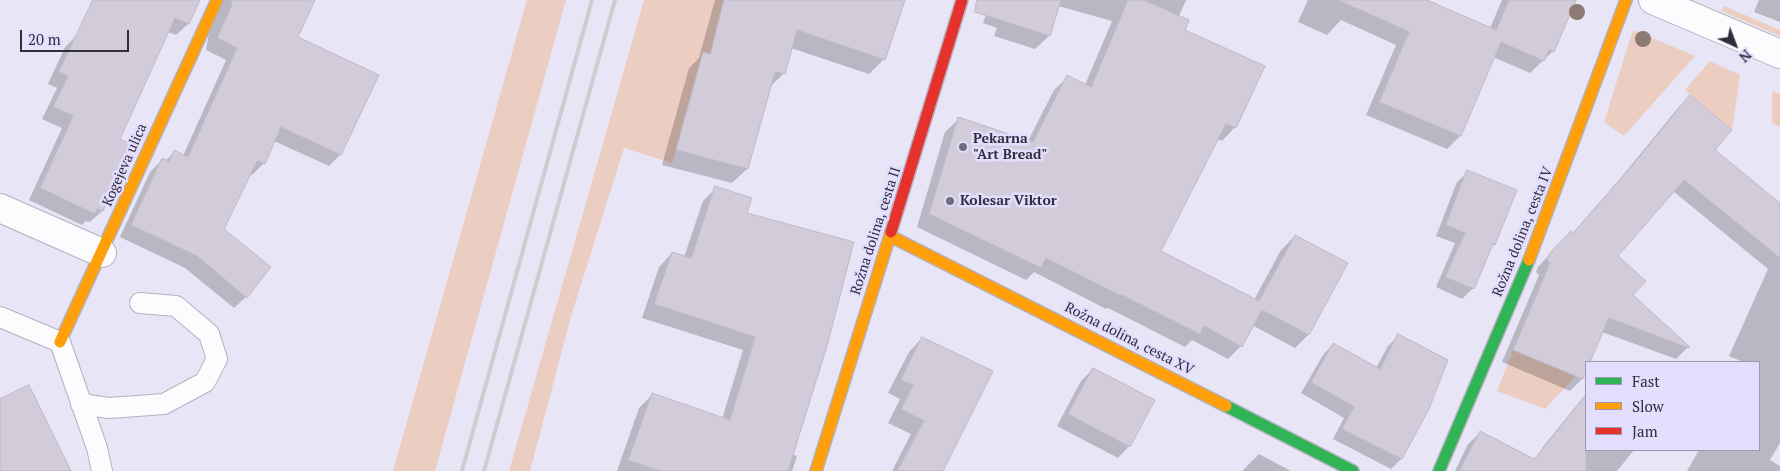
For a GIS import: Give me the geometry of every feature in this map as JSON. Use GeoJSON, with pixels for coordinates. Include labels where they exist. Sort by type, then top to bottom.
{"type":"FeatureCollection","features":[{"type":"Feature","properties":{"kind":"street","name":"Kogejeva ulica"},"geometry":{"type":"LineString","coordinates":[[60,342],[217,0]]}},
{"type":"Feature","properties":{"kind":"street","name":"Rožna dolina, cesta II"},"geometry":{"type":"LineString","coordinates":[[816,471],[962,0]]}},
{"type":"Feature","properties":{"kind":"street","name":"Rožna dolina, cesta IV"},"geometry":{"type":"LineString","coordinates":[[1439,471],[1539,238],[1626,0]]}},
{"type":"Feature","properties":{"kind":"street"},"geometry":{"type":"LineString","coordinates":[[1652,0],[1780,54]]}},
{"type":"Feature","properties":{"kind":"street"},"geometry":{"type":"LineString","coordinates":[[0,208],[102,253]]}},
{"type":"Feature","properties":{"kind":"street","name":"Rožna dolina, cesta XV"},"geometry":{"type":"LineString","coordinates":[[890,236],[937,258],[1353,471]]}},
{"type":"Feature","properties":{"kind":"lane"},"geometry":{"type":"LineString","coordinates":[[81,404],[109,408],[164,404],[205,382],[217,359],[209,334],[176,306],[140,303]]}},
{"type":"Feature","properties":{"kind":"lane"},"geometry":{"type":"LineString","coordinates":[[0,317],[60,342],[97,448],[102,471]]}},
{"type":"Feature","properties":{"kind":"shaded area"},"geometry":{"type":"Polygon","coordinates":[[[527,0],[566,0],[435,471],[393,471],[527,0]]]}},
{"type":"Feature","properties":{"kind":"shaded area"},"geometry":{"type":"Polygon","coordinates":[[[644,0],[725,0],[710,54],[703,52],[672,163],[624,148],[572,313],[530,471],[509,471],[644,0]]]}},
{"type":"Feature","properties":{"kind":"shaded area"},"geometry":{"type":"Polygon","coordinates":[[[1724,6],[1780,30],[1780,36],[1721,11],[1724,6]]]}},
{"type":"Feature","properties":{"kind":"shaded area"},"geometry":{"type":"Polygon","coordinates":[[[1633,30],[1695,56],[1624,136],[1604,122],[1633,30]]]}},
{"type":"Feature","properties":{"kind":"shaded area"},"geometry":{"type":"Polygon","coordinates":[[[1710,61],[1740,75],[1732,130],[1685,90],[1710,61]]]}},
{"type":"Feature","properties":{"kind":"shaded area"},"geometry":{"type":"Polygon","coordinates":[[[1772,91],[1780,94],[1780,127],[1772,123],[1772,91]]]}},
{"type":"Feature","properties":{"kind":"shaded area"},"geometry":{"type":"Polygon","coordinates":[[[1513,350],[1576,376],[1545,409],[1497,391],[1513,350]]]}},
{"type":"Feature","properties":{"kind":"building"},"geometry":{"type":"Polygon","coordinates":[[[93,0],[200,0],[189,24],[175,18],[120,139],[133,145],[103,211],[97,209],[95,214],[40,188],[73,116],[53,107],[68,76],[59,72],[93,0]]]}},
{"type":"Feature","properties":{"kind":"building"},"geometry":{"type":"Polygon","coordinates":[[[232,0],[315,0],[298,37],[379,75],[341,155],[281,127],[265,164],[257,161],[224,229],[271,267],[247,298],[197,256],[131,225],[162,158],[169,162],[174,150],[188,157],[237,48],[217,38],[231,7],[232,0]]]}},
{"type":"Feature","properties":{"kind":"building"},"geometry":{"type":"Polygon","coordinates":[[[724,0],[905,0],[885,60],[797,30],[785,74],[775,72],[748,169],[676,150],[703,52],[710,54],[724,0]]]}},
{"type":"Feature","properties":{"kind":"building"},"geometry":{"type":"Polygon","coordinates":[[[977,0],[1061,0],[1050,36],[975,12],[977,0]]]}},
{"type":"Feature","properties":{"kind":"building"},"geometry":{"type":"Polygon","coordinates":[[[1128,0],[1144,0],[1189,20],[1185,30],[1265,66],[1236,128],[1226,124],[1161,251],[1259,301],[1295,235],[1348,263],[1309,335],[1262,310],[1242,347],[1204,326],[1200,334],[1046,258],[1041,268],[929,214],[958,117],[1033,142],[1067,75],[1091,87],[1128,0]]]}},
{"type":"Feature","properties":{"kind":"building"},"geometry":{"type":"Polygon","coordinates":[[[1338,0],[1427,0],[1496,30],[1509,0],[1576,0],[1554,52],[1549,50],[1544,61],[1501,42],[1461,136],[1379,102],[1409,32],[1338,0]]]}},
{"type":"Feature","properties":{"kind":"building"},"geometry":{"type":"Polygon","coordinates":[[[1690,95],[1732,130],[1715,150],[1780,203],[1780,258],[1684,180],[1618,256],[1646,281],[1633,295],[1689,348],[1609,318],[1590,361],[1585,361],[1583,379],[1513,350],[1550,263],[1547,260],[1549,254],[1571,231],[1573,233],[1631,167],[1690,95]]]}},
{"type":"Feature","properties":{"kind":"building"},"geometry":{"type":"Polygon","coordinates":[[[1467,170],[1517,190],[1495,245],[1493,244],[1474,289],[1445,277],[1465,233],[1446,225],[1467,170]]]}},
{"type":"Feature","properties":{"kind":"building"},"geometry":{"type":"Polygon","coordinates":[[[715,186],[752,198],[747,213],[854,242],[827,346],[788,471],[660,471],[628,460],[652,393],[730,420],[755,337],[654,304],[672,252],[691,258],[715,186]]]}},
{"type":"Feature","properties":{"kind":"building"},"geometry":{"type":"Polygon","coordinates":[[[1398,334],[1448,360],[1429,409],[1402,459],[1342,429],[1354,407],[1311,382],[1333,343],[1380,369],[1398,334]]]}},
{"type":"Feature","properties":{"kind":"building"},"geometry":{"type":"Polygon","coordinates":[[[922,337],[993,371],[943,471],[897,471],[924,421],[901,409],[913,385],[901,380],[922,337]]]}},
{"type":"Feature","properties":{"kind":"building"},"geometry":{"type":"Polygon","coordinates":[[[1093,368],[1155,400],[1130,447],[1068,414],[1093,368]]]}},
{"type":"Feature","properties":{"kind":"building"},"geometry":{"type":"Polygon","coordinates":[[[29,385],[71,471],[0,471],[0,399],[29,385]]]}},
{"type":"Feature","properties":{"kind":"building"},"geometry":{"type":"Polygon","coordinates":[[[1585,396],[1586,471],[1459,471],[1480,431],[1534,459],[1585,396]]]}},
{"type":"Feature","properties":{"kind":"railway"},"geometry":{"type":"LineString","coordinates":[[462,471],[592,0]]}},
{"type":"Feature","properties":{"kind":"railway"},"geometry":{"type":"LineString","coordinates":[[484,471],[615,0]]}},
{"type":"Feature","properties":{"kind":"traffic: fast"},"geometry":{"type":"LineString","coordinates":[[1439,471],[1529,260]]}},
{"type":"Feature","properties":{"kind":"traffic: fast"},"geometry":{"type":"LineString","coordinates":[[1226,406],[1353,471]]}},
{"type":"Feature","properties":{"kind":"traffic: slow"},"geometry":{"type":"LineString","coordinates":[[60,342],[217,0]]}},
{"type":"Feature","properties":{"kind":"traffic: slow"},"geometry":{"type":"LineString","coordinates":[[1529,260],[1626,0]]}},
{"type":"Feature","properties":{"kind":"traffic: slow"},"geometry":{"type":"LineString","coordinates":[[816,471],[891,232]]}},
{"type":"Feature","properties":{"kind":"traffic: slow"},"geometry":{"type":"LineString","coordinates":[[890,236],[1226,406]]}},
{"type":"Feature","properties":{"kind":"traffic: jam"},"geometry":{"type":"LineString","coordinates":[[891,232],[962,0]]}},
{"type":"Feature","properties":{"kind":"place","name":"Pekarna \"Art Bread\""},"geometry":{"type":"Point","coordinates":[963,147]}},
{"type":"Feature","properties":{"kind":"place","name":"Kolesar Viktor"},"geometry":{"type":"Point","coordinates":[950,201]}}]}
